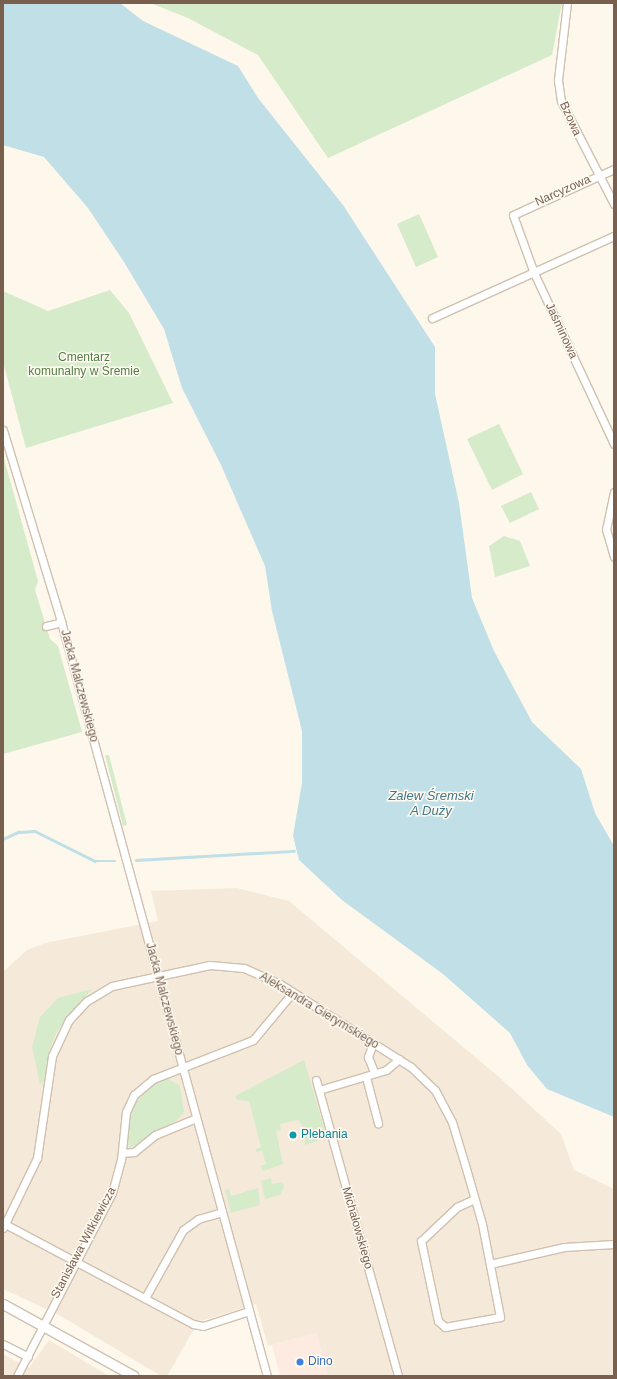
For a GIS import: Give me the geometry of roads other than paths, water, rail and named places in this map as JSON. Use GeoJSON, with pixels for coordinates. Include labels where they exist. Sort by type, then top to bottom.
{"type":"FeatureCollection","features":[{"type":"Feature","properties":{"kind":"street","name":"Bzowa"},"geometry":{"type":"LineString","coordinates":[[567,3],[558,80],[561,101],[601,174],[614,204]]}},
{"type":"Feature","properties":{"kind":"street","name":"Narcyzowa"},"geometry":{"type":"LineString","coordinates":[[514,215],[614,169]]}},
{"type":"Feature","properties":{"kind":"street","name":"Jaśminowa"},"geometry":{"type":"LineString","coordinates":[[514,215],[534,272],[614,444]]}},
{"type":"Feature","properties":{"kind":"street"},"geometry":{"type":"LineString","coordinates":[[432,318],[614,236]]}},
{"type":"Feature","properties":{"kind":"street","name":"Jacka Malczewskiego"},"geometry":{"type":"LineString","coordinates":[[3,430],[62,622],[267,1376]]}},
{"type":"Feature","properties":{"kind":"street"},"geometry":{"type":"LineString","coordinates":[[614,492],[606,529],[614,557]]}},
{"type":"Feature","properties":{"kind":"street","name":"Jacka Malczewskiego"},"geometry":{"type":"LineString","coordinates":[[46,626],[62,622]]}},
{"type":"Feature","properties":{"kind":"street","name":"Aleksandra Gierymskiego"},"geometry":{"type":"LineString","coordinates":[[4,1226],[37,1158],[52,1056],[64,1027],[81,1006],[99,993],[157,974],[229,965],[257,973],[293,992],[425,1078],[440,1097],[455,1132],[474,1199],[490,1264],[500,1316],[449,1327],[442,1326],[437,1319],[422,1238],[457,1207],[474,1199]]}},
{"type":"Feature","properties":{"kind":"street","name":"Stanisława Witkiewicza"},"geometry":{"type":"LineString","coordinates":[[17,1376],[112,1193],[122,1153],[126,1112],[134,1095],[152,1079],[183,1069],[253,1040],[293,992]]}},
{"type":"Feature","properties":{"kind":"street"},"geometry":{"type":"LineString","coordinates":[[373,1043],[368,1057],[374,1072]]}},
{"type":"Feature","properties":{"kind":"street"},"geometry":{"type":"LineString","coordinates":[[319,1090],[366,1077],[374,1072],[386,1070],[398,1059]]}},
{"type":"Feature","properties":{"kind":"street"},"geometry":{"type":"LineString","coordinates":[[366,1077],[378,1123]]}},
{"type":"Feature","properties":{"kind":"street","name":"Michałowskiego"},"geometry":{"type":"LineString","coordinates":[[316,1080],[398,1376]]}},
{"type":"Feature","properties":{"kind":"street"},"geometry":{"type":"LineString","coordinates":[[122,1153],[134,1152],[154,1135],[196,1118]]}},
{"type":"Feature","properties":{"kind":"street"},"geometry":{"type":"LineString","coordinates":[[145,1298],[183,1230],[198,1219],[222,1212]]}},
{"type":"Feature","properties":{"kind":"street"},"geometry":{"type":"LineString","coordinates":[[4,1226],[76,1260],[200,1326],[249,1311]]}},
{"type":"Feature","properties":{"kind":"street"},"geometry":{"type":"LineString","coordinates":[[490,1264],[564,1247],[614,1244]]}},
{"type":"Feature","properties":{"kind":"street"},"geometry":{"type":"LineString","coordinates":[[3,1304],[44,1324],[134,1376]]}},
{"type":"Feature","properties":{"kind":"street"},"geometry":{"type":"LineString","coordinates":[[3,1344],[28,1357]]}},
{"type":"Feature","properties":{"kind":"water","name":"Zalew Śremski A Duży"},"geometry":{"type":"Polygon","coordinates":[[[3,3],[120,3],[143,21],[238,66],[258,98],[343,205],[435,347],[435,394],[459,503],[472,598],[494,651],[532,722],[581,769],[595,813],[614,846],[614,1117],[547,1089],[527,1065],[510,1033],[443,974],[342,900],[299,860],[293,836],[302,783],[302,731],[272,611],[265,566],[221,465],[182,388],[164,329],[124,262],[88,208],[44,157],[3,145],[3,3]]]}},
{"type":"Feature","properties":{"kind":"waterway"},"geometry":{"type":"LineString","coordinates":[[3,839],[18,832],[35,831],[95,861],[115,861]]}},
{"type":"Feature","properties":{"kind":"waterway"},"geometry":{"type":"LineString","coordinates":[[136,860],[294,851]]}},
{"type":"Feature","properties":{"kind":"place","name":"Plebania"},"geometry":{"type":"Point","coordinates":[293,1135]}},
{"type":"Feature","properties":{"kind":"place","name":"Dino"},"geometry":{"type":"Point","coordinates":[300,1362]}},
{"type":"Feature","properties":{"kind":"park label","name":"Cmentarz komunalny w Śremie"},"geometry":{"type":"Point","coordinates":[84,365]}}]}
